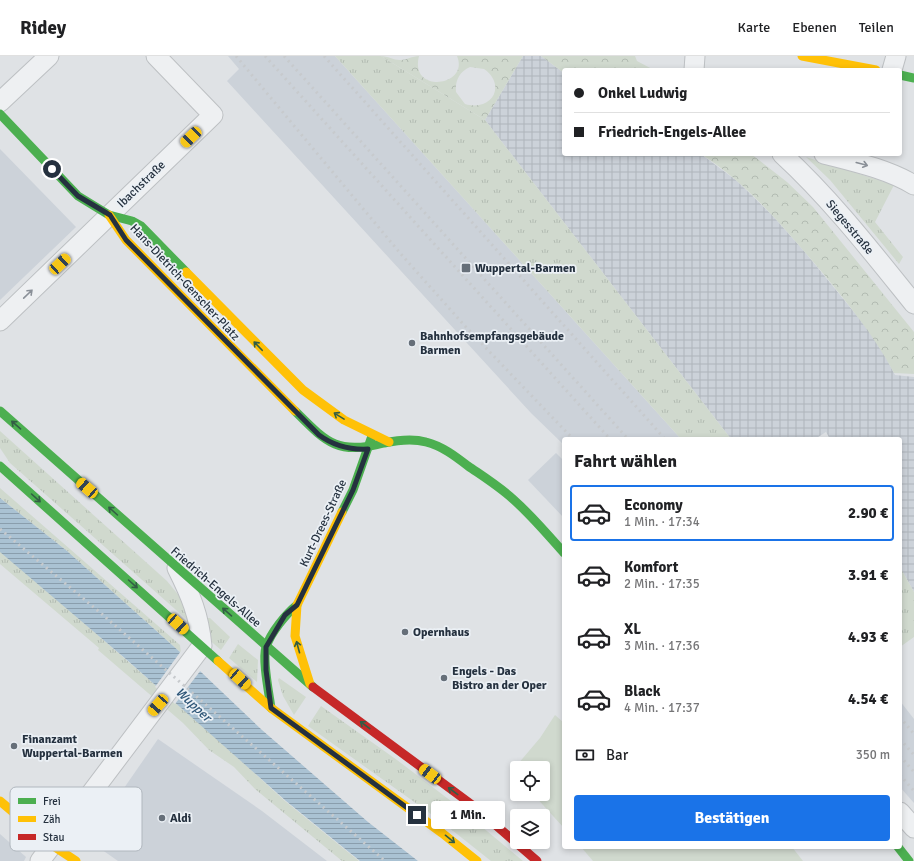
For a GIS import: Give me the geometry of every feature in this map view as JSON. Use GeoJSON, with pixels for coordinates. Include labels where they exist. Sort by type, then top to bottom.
{"type":"FeatureCollection","features":[{"type":"Feature","properties":{"kind":"main road"},"geometry":{"type":"LineString","coordinates":[[802,56],[865,68]]}},
{"type":"Feature","properties":{"kind":"main road"},"geometry":{"type":"LineString","coordinates":[[902,75],[914,78]]}},
{"type":"Feature","properties":{"kind":"main road"},"geometry":{"type":"LineString","coordinates":[[0,114],[78,196],[110,215]]}},
{"type":"Feature","properties":{"kind":"main road","name":"Hans-Dietrich-Genscher-Platz"},"geometry":{"type":"LineString","coordinates":[[110,215],[132,221],[141,226],[303,390],[324,407],[372,436],[389,442]]}},
{"type":"Feature","properties":{"kind":"main road","name":"Hans-Dietrich-Genscher-Platz"},"geometry":{"type":"LineString","coordinates":[[110,215],[126,240],[319,435],[328,442],[346,448],[368,449],[389,442]]}},
{"type":"Feature","properties":{"kind":"main road","name":"Friedrich-Engels-Allee"},"geometry":{"type":"LineString","coordinates":[[0,411],[266,647],[310,684],[475,807],[537,861]]}},
{"type":"Feature","properties":{"kind":"main road"},"geometry":{"type":"LineString","coordinates":[[368,449],[372,436]]}},
{"type":"Feature","properties":{"kind":"main road"},"geometry":{"type":"LineString","coordinates":[[389,442],[411,439],[424,441],[457,458],[514,500],[562,551]]}},
{"type":"Feature","properties":{"kind":"main road","name":"Kurt-Drees-Straße"},"geometry":{"type":"LineString","coordinates":[[310,684],[295,636],[297,605],[353,490],[368,449]]}},
{"type":"Feature","properties":{"kind":"main road"},"geometry":{"type":"LineString","coordinates":[[0,466],[199,652],[271,708],[442,833],[477,861]]}},
{"type":"Feature","properties":{"kind":"main road","name":"Kurt-Drees-Straße"},"geometry":{"type":"LineString","coordinates":[[266,647],[285,615],[297,605]]}},
{"type":"Feature","properties":{"kind":"main road"},"geometry":{"type":"LineString","coordinates":[[266,647],[266,670],[271,708]]}},
{"type":"Feature","properties":{"kind":"main road"},"geometry":{"type":"LineString","coordinates":[[0,801],[10,809]]}},
{"type":"Feature","properties":{"kind":"main road"},"geometry":{"type":"LineString","coordinates":[[61,851],[76,861]]}},
{"type":"Feature","properties":{"kind":"street"},"geometry":{"type":"LineString","coordinates":[[0,102],[49,56]]}},
{"type":"Feature","properties":{"kind":"street","name":"Ibachstraße"},"geometry":{"type":"LineString","coordinates":[[0,321],[213,115],[156,56]]}},
{"type":"Feature","properties":{"kind":"street"},"geometry":{"type":"LineString","coordinates":[[694,68],[695,56]]}},
{"type":"Feature","properties":{"kind":"street"},"geometry":{"type":"LineString","coordinates":[[893,68],[896,56]]}},
{"type":"Feature","properties":{"kind":"street","name":"Siegesstraße"},"geometry":{"type":"LineString","coordinates":[[784,156],[809,179],[848,223],[914,304]]}},
{"type":"Feature","properties":{"kind":"street"},"geometry":{"type":"LineString","coordinates":[[831,156],[867,166],[903,179],[914,185]]}},
{"type":"Feature","properties":{"kind":"street"},"geometry":{"type":"LineString","coordinates":[[96,787],[199,652],[199,621],[191,598],[177,568]]}},
{"type":"Feature","properties":{"kind":"street"},"geometry":{"type":"LineString","coordinates":[[902,814],[914,828]]}},
{"type":"Feature","properties":{"kind":"street"},"geometry":{"type":"LineString","coordinates":[[40,861],[48,851]]}},
{"type":"Feature","properties":{"kind":"shaded area"},"geometry":{"type":"Polygon","coordinates":[[[228,56],[335,56],[679,437],[562,437],[562,443],[531,413],[227,81],[239,69],[228,56]]]}},
{"type":"Feature","properties":{"kind":"shaded area"},"geometry":{"type":"Polygon","coordinates":[[[523,56],[541,56],[562,72],[562,156],[704,156],[737,181],[772,215],[804,251],[863,323],[881,348],[895,375],[914,377],[914,592],[902,571],[902,437],[829,437],[826,432],[818,437],[729,437],[485,120],[523,56]]]}},
{"type":"Feature","properties":{"kind":"shaded area"},"geometry":{"type":"Polygon","coordinates":[[[0,149],[76,227],[0,300],[0,149]]]}},
{"type":"Feature","properties":{"kind":"shaded area"},"geometry":{"type":"Polygon","coordinates":[[[556,453],[562,459],[562,516],[528,480],[556,453]]]}},
{"type":"Feature","properties":{"kind":"shaded area"},"geometry":{"type":"Polygon","coordinates":[[[902,704],[914,719],[914,803],[902,789],[902,704]]]}},
{"type":"Feature","properties":{"kind":"shaded area"},"geometry":{"type":"Polygon","coordinates":[[[158,739],[262,811],[327,861],[118,861],[104,851],[142,851],[142,787],[125,787],[158,739]]]}},
{"type":"Feature","properties":{"kind":"shaded area"},"geometry":{"type":"Polygon","coordinates":[[[0,834],[10,843],[10,851],[19,851],[26,857],[24,861],[0,861],[0,834]]]}},
{"type":"Feature","properties":{"kind":"green space"},"geometry":{"type":"Polygon","coordinates":[[[335,56],[381,56],[485,120],[729,437],[679,437],[335,56]]]}},
{"type":"Feature","properties":{"kind":"green space"},"geometry":{"type":"Polygon","coordinates":[[[381,56],[400,60],[419,56],[418,68],[423,76],[430,81],[439,82],[448,80],[455,74],[459,66],[457,56],[523,56],[485,120],[381,56]],[[470,67],[463,71],[458,77],[456,92],[465,104],[483,104],[489,101],[493,96],[495,82],[491,75],[484,69],[470,67]]]}},
{"type":"Feature","properties":{"kind":"green space"},"geometry":{"type":"Polygon","coordinates":[[[541,56],[635,56],[637,61],[650,68],[562,68],[562,72],[541,56]]]}},
{"type":"Feature","properties":{"kind":"green space"},"geometry":{"type":"Polygon","coordinates":[[[704,156],[754,156],[787,182],[813,207],[914,332],[914,374],[894,373],[860,320],[794,239],[750,193],[704,156]]]}},
{"type":"Feature","properties":{"kind":"green space"},"geometry":{"type":"Polygon","coordinates":[[[806,157],[894,185],[875,222],[903,257],[899,264],[830,180],[806,157]]]}},
{"type":"Feature","properties":{"kind":"green space"},"geometry":{"type":"Polygon","coordinates":[[[0,431],[167,581],[181,598],[193,625],[10,463],[0,448],[0,431]]]}},
{"type":"Feature","properties":{"kind":"green space"},"geometry":{"type":"Polygon","coordinates":[[[0,488],[180,645],[181,653],[67,551],[0,498],[0,488]]]}},
{"type":"Feature","properties":{"kind":"green space"},"geometry":{"type":"Polygon","coordinates":[[[0,550],[215,737],[285,801],[359,861],[342,861],[255,789],[234,767],[209,750],[183,723],[98,650],[99,648],[0,564],[0,550]]]}},
{"type":"Feature","properties":{"kind":"green space"},"geometry":{"type":"Polygon","coordinates":[[[902,571],[914,592],[914,637],[902,646],[902,571]]]}},
{"type":"Feature","properties":{"kind":"green space"},"geometry":{"type":"Polygon","coordinates":[[[207,618],[210,618],[230,637],[221,650],[207,638],[207,618]]]}},
{"type":"Feature","properties":{"kind":"green space"},"geometry":{"type":"Polygon","coordinates":[[[238,644],[258,660],[257,682],[229,658],[238,644]]]}},
{"type":"Feature","properties":{"kind":"green space"},"geometry":{"type":"Polygon","coordinates":[[[279,678],[306,697],[294,715],[283,696],[278,680],[279,678]]]}},
{"type":"Feature","properties":{"kind":"green space"},"geometry":{"type":"Polygon","coordinates":[[[321,706],[397,760],[451,801],[523,861],[491,861],[438,819],[308,726],[321,706]]]}},
{"type":"Feature","properties":{"kind":"green space"},"geometry":{"type":"Polygon","coordinates":[[[555,715],[562,721],[562,826],[550,813],[550,809],[547,809],[539,801],[550,801],[550,761],[520,761],[540,738],[555,715]]]}},
{"type":"Feature","properties":{"kind":"green space"},"geometry":{"type":"Polygon","coordinates":[[[583,849],[794,849],[803,861],[593,861],[583,849]]]}},
{"type":"Feature","properties":{"kind":"water","name":"Wupper"},"geometry":{"type":"Polygon","coordinates":[[[0,498],[67,551],[181,653],[262,730],[368,822],[418,861],[360,861],[286,801],[127,660],[0,552],[0,498]]]}},
{"type":"Feature","properties":{"kind":"pier"},"geometry":{"type":"Polygon","coordinates":[[[181,651],[201,670],[175,704],[155,687],[181,651]]]}},
{"type":"Feature","properties":{"kind":"railway"},"geometry":{"type":"LineString","coordinates":[[236,56],[400,253],[464,325],[571,437]]}},
{"type":"Feature","properties":{"kind":"railway"},"geometry":{"type":"LineString","coordinates":[[265,56],[608,437]]}},
{"type":"Feature","properties":{"kind":"railway"},"geometry":{"type":"LineString","coordinates":[[284,56],[626,437]]}},
{"type":"Feature","properties":{"kind":"railway"},"geometry":{"type":"LineString","coordinates":[[324,56],[663,437]]}},
{"type":"Feature","properties":{"kind":"railway"},"geometry":{"type":"LineString","coordinates":[[0,529],[103,615],[385,861]]}},
{"type":"Feature","properties":{"kind":"railway"},"geometry":{"type":"LineString","coordinates":[[902,719],[914,734]]}},
{"type":"Feature","properties":{"kind":"railway"},"geometry":{"type":"LineString","coordinates":[[902,741],[914,755]]}},
{"type":"Feature","properties":{"kind":"railway"},"geometry":{"type":"LineString","coordinates":[[902,758],[914,772]]}},
{"type":"Feature","properties":{"kind":"railway"},"geometry":{"type":"LineString","coordinates":[[902,777],[914,791]]}},
{"type":"Feature","properties":{"kind":"traffic: fast"},"geometry":{"type":"LineString","coordinates":[[902,75],[914,78]]}},
{"type":"Feature","properties":{"kind":"traffic: fast"},"geometry":{"type":"LineString","coordinates":[[0,114],[78,196],[109,215],[132,221],[141,226],[186,272]]}},
{"type":"Feature","properties":{"kind":"traffic: fast"},"geometry":{"type":"LineString","coordinates":[[0,411],[313,687]]}},
{"type":"Feature","properties":{"kind":"traffic: fast"},"geometry":{"type":"LineString","coordinates":[[295,411],[325,438],[334,444],[344,447],[355,448],[394,441],[410,440],[426,442],[443,449],[509,495],[534,519],[562,551]]}},
{"type":"Feature","properties":{"kind":"traffic: fast"},"geometry":{"type":"LineString","coordinates":[[342,512],[353,490],[372,436]]}},
{"type":"Feature","properties":{"kind":"traffic: fast"},"geometry":{"type":"LineString","coordinates":[[0,466],[218,661]]}},
{"type":"Feature","properties":{"kind":"traffic: fast"},"geometry":{"type":"LineString","coordinates":[[271,708],[265,668],[266,647],[271,635],[279,624],[297,605]]}},
{"type":"Feature","properties":{"kind":"traffic: fast"},"geometry":{"type":"LineString","coordinates":[[900,849],[909,861]]}},
{"type":"Feature","properties":{"kind":"traffic: slow"},"geometry":{"type":"LineString","coordinates":[[802,56],[865,68]]}},
{"type":"Feature","properties":{"kind":"traffic: slow"},"geometry":{"type":"LineString","coordinates":[[109,215],[126,240],[295,411]]}},
{"type":"Feature","properties":{"kind":"traffic: slow"},"geometry":{"type":"LineString","coordinates":[[186,272],[303,390],[344,420],[389,442]]}},
{"type":"Feature","properties":{"kind":"traffic: slow"},"geometry":{"type":"LineString","coordinates":[[310,684],[295,636],[297,605],[342,512]]}},
{"type":"Feature","properties":{"kind":"traffic: slow"},"geometry":{"type":"LineString","coordinates":[[218,661],[271,708],[442,833],[477,861]]}},
{"type":"Feature","properties":{"kind":"traffic: slow"},"geometry":{"type":"LineString","coordinates":[[0,801],[10,809]]}},
{"type":"Feature","properties":{"kind":"traffic: slow"},"geometry":{"type":"LineString","coordinates":[[61,851],[76,861]]}},
{"type":"Feature","properties":{"kind":"traffic: jam"},"geometry":{"type":"LineString","coordinates":[[313,687],[475,807],[537,861]]}},
{"type":"Feature","properties":{"kind":"place","name":"Wuppertal-Barmen"},"geometry":{"type":"Point","coordinates":[466,268]}},
{"type":"Feature","properties":{"kind":"place","name":"Bahnhofsempfangsgebäude Barmen"},"geometry":{"type":"Point","coordinates":[412,343]}},
{"type":"Feature","properties":{"kind":"place","name":"Opernhaus"},"geometry":{"type":"Point","coordinates":[405,632]}},
{"type":"Feature","properties":{"kind":"place","name":"Engels - Das Bistro an der Oper"},"geometry":{"type":"Point","coordinates":[444,678]}},
{"type":"Feature","properties":{"kind":"place","name":"Finanzamt Wuppertal-Barmen"},"geometry":{"type":"Point","coordinates":[14,746]}},
{"type":"Feature","properties":{"kind":"place","name":"Aldi"},"geometry":{"type":"Point","coordinates":[162,818]}},
{"type":"Feature","properties":{"kind":"route"},"geometry":{"type":"LineString","coordinates":[[52,169],[78,196],[110,215],[126,240],[265,383],[319,435],[328,442],[346,448],[358,450],[368,449],[353,490],[297,605],[285,615],[266,647],[266,670],[271,708],[417,815]]}}]}
